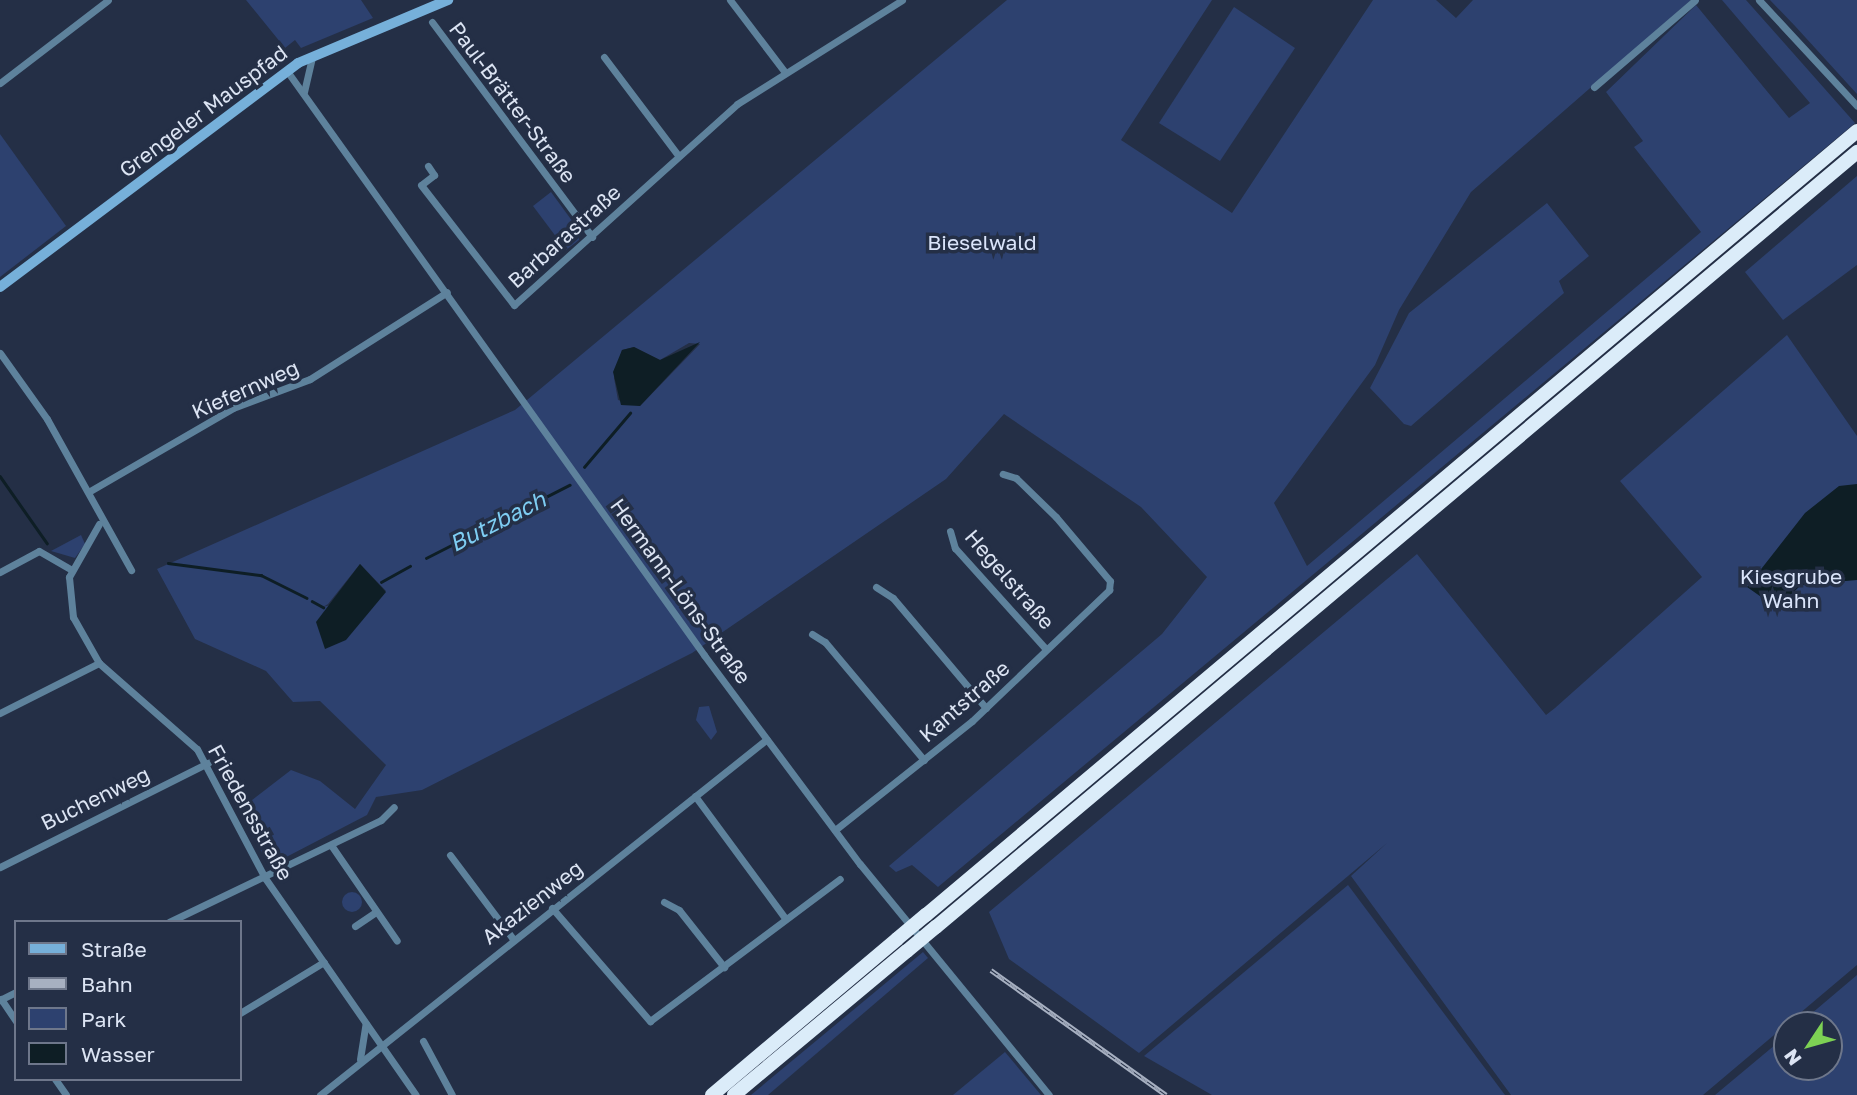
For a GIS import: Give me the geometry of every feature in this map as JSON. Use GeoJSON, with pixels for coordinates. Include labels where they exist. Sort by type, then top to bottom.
{"type":"FeatureCollection","features":[{"type":"Feature","properties":{"kind":"highway"},"geometry":{"type":"LineString","coordinates":[[712,1095],[1856,131]]}},
{"type":"Feature","properties":{"kind":"highway"},"geometry":{"type":"LineString","coordinates":[[734,1095],[1857,152]]}},
{"type":"Feature","properties":{"kind":"main road","name":"Grengeler Mauspfad"},"geometry":{"type":"LineString","coordinates":[[0,287],[313,54],[448,0]]}},
{"type":"Feature","properties":{"kind":"street"},"geometry":{"type":"LineString","coordinates":[[0,83],[108,0]]}},
{"type":"Feature","properties":{"kind":"street"},"geometry":{"type":"LineString","coordinates":[[730,0],[784,71]]}},
{"type":"Feature","properties":{"kind":"street","name":"Barbarastraße"},"geometry":{"type":"LineString","coordinates":[[428,166],[435,175],[421,185],[507,303],[548,279],[677,154],[784,71],[902,0]]}},
{"type":"Feature","properties":{"kind":"street"},"geometry":{"type":"LineString","coordinates":[[1594,87],[1695,0]]}},
{"type":"Feature","properties":{"kind":"street"},"geometry":{"type":"LineString","coordinates":[[1759,0],[1857,106]]}},
{"type":"Feature","properties":{"kind":"street","name":"Paul-Brätter-Straße"},"geometry":{"type":"LineString","coordinates":[[432,22],[592,237]]}},
{"type":"Feature","properties":{"kind":"street"},"geometry":{"type":"LineString","coordinates":[[304,93],[313,54]]}},
{"type":"Feature","properties":{"kind":"street"},"geometry":{"type":"LineString","coordinates":[[604,57],[677,154]]}},
{"type":"Feature","properties":{"kind":"street","name":"Hermann-Löns-Straße"},"geometry":{"type":"LineString","coordinates":[[287,71],[767,739],[835,830],[1049,1095]]}},
{"type":"Feature","properties":{"kind":"street","name":"Kiefernweg"},"geometry":{"type":"LineString","coordinates":[[90,491],[233,408],[302,383],[447,292]]}},
{"type":"Feature","properties":{"kind":"street"},"geometry":{"type":"LineString","coordinates":[[0,354],[90,491],[99,524],[111,528],[131,567]]}},
{"type":"Feature","properties":{"kind":"street","name":"Kantstraße"},"geometry":{"type":"LineString","coordinates":[[835,830],[986,708],[1109,590],[1110,581],[1062,524],[1016,478],[1003,474]]}},
{"type":"Feature","properties":{"kind":"street","name":"Friedensstraße"},"geometry":{"type":"LineString","coordinates":[[99,524],[72,570],[71,610],[99,663],[151,703],[208,763],[265,878],[416,1095]]}},
{"type":"Feature","properties":{"kind":"street","name":"Hegelstraße"},"geometry":{"type":"LineString","coordinates":[[950,531],[955,548],[1046,649]]}},
{"type":"Feature","properties":{"kind":"street"},"geometry":{"type":"LineString","coordinates":[[0,572],[39,551],[72,570]]}},
{"type":"Feature","properties":{"kind":"street"},"geometry":{"type":"LineString","coordinates":[[876,587],[893,598],[986,708]]}},
{"type":"Feature","properties":{"kind":"street"},"geometry":{"type":"LineString","coordinates":[[812,634],[825,642],[924,760]]}},
{"type":"Feature","properties":{"kind":"street"},"geometry":{"type":"LineString","coordinates":[[0,713],[99,663]]}},
{"type":"Feature","properties":{"kind":"street","name":"Akazienweg"},"geometry":{"type":"LineString","coordinates":[[320,1095],[381,1043],[767,739]]}},
{"type":"Feature","properties":{"kind":"street","name":"Buchenweg"},"geometry":{"type":"LineString","coordinates":[[0,867],[208,763]]}},
{"type":"Feature","properties":{"kind":"street"},"geometry":{"type":"LineString","coordinates":[[695,796],[785,918]]}},
{"type":"Feature","properties":{"kind":"street"},"geometry":{"type":"LineString","coordinates":[[173,920],[331,845],[394,807]]}},
{"type":"Feature","properties":{"kind":"street"},"geometry":{"type":"LineString","coordinates":[[331,845],[397,942]]}},
{"type":"Feature","properties":{"kind":"street"},"geometry":{"type":"LineString","coordinates":[[450,855],[513,939]]}},
{"type":"Feature","properties":{"kind":"street"},"geometry":{"type":"LineString","coordinates":[[552,908],[650,1021],[840,879]]}},
{"type":"Feature","properties":{"kind":"street"},"geometry":{"type":"LineString","coordinates":[[663,902],[678,910],[724,967]]}},
{"type":"Feature","properties":{"kind":"street"},"geometry":{"type":"LineString","coordinates":[[355,926],[376,912]]}},
{"type":"Feature","properties":{"kind":"street"},"geometry":{"type":"LineString","coordinates":[[242,1012],[324,962]]}},
{"type":"Feature","properties":{"kind":"street"},"geometry":{"type":"LineString","coordinates":[[0,1000],[14,1018]]}},
{"type":"Feature","properties":{"kind":"street"},"geometry":{"type":"LineString","coordinates":[[359,1061],[366,1022]]}},
{"type":"Feature","properties":{"kind":"street"},"geometry":{"type":"LineString","coordinates":[[423,1041],[453,1095]]}},
{"type":"Feature","properties":{"kind":"green space"},"geometry":{"type":"Polygon","coordinates":[[[246,0],[361,0],[373,18],[301,48],[295,40],[285,48],[246,0]]]}},
{"type":"Feature","properties":{"kind":"green space","name":"Bieselwald"},"geometry":{"type":"Polygon","coordinates":[[[1007,0],[1212,0],[1121,140],[1232,213],[1373,0],[1436,0],[1456,18],[1473,0],[1691,0],[1471,192],[1399,310],[1375,365],[1274,503],[1307,566],[1701,232],[1634,147],[1643,141],[1606,92],[1696,5],[1789,118],[1810,103],[1722,0],[1746,0],[1855,123],[938,887],[912,865],[896,872],[889,866],[1162,634],[1207,577],[1141,507],[1004,414],[946,479],[692,653],[422,790],[376,797],[367,815],[269,866],[239,810],[291,770],[320,781],[355,809],[386,765],[320,701],[293,702],[266,671],[195,639],[157,569],[515,410],[1007,0]],[[689,343],[660,360],[634,347],[622,350],[614,378],[618,400],[640,406],[700,344],[689,343]],[[360,564],[328,604],[323,607],[386,591],[360,564]]]}},
{"type":"Feature","properties":{"kind":"green space"},"geometry":{"type":"Polygon","coordinates":[[[1770,0],[1857,0],[1857,94],[1795,26],[1770,0]]]}},
{"type":"Feature","properties":{"kind":"green space"},"geometry":{"type":"Polygon","coordinates":[[[1234,7],[1295,48],[1220,161],[1159,123],[1234,7]]]}},
{"type":"Feature","properties":{"kind":"green space"},"geometry":{"type":"Polygon","coordinates":[[[0,134],[66,226],[0,277],[0,134]]]}},
{"type":"Feature","properties":{"kind":"green space"},"geometry":{"type":"Polygon","coordinates":[[[1857,176],[1857,265],[1783,320],[1745,272],[1857,176]]]}},
{"type":"Feature","properties":{"kind":"green space"},"geometry":{"type":"Polygon","coordinates":[[[551,192],[578,229],[579,240],[566,250],[533,206],[551,192]]]}},
{"type":"Feature","properties":{"kind":"green space"},"geometry":{"type":"Polygon","coordinates":[[[1547,203],[1589,256],[1559,281],[1564,293],[1411,426],[1404,424],[1370,388],[1409,313],[1547,203]]]}},
{"type":"Feature","properties":{"kind":"green space","name":"Kiesgrube Wahn"},"geometry":{"type":"Polygon","coordinates":[[[1787,335],[1857,436],[1857,965],[1803,1011],[1773,1011],[1773,1036],[1703,1095],[1511,1095],[1351,876],[1387,843],[1139,1053],[1009,959],[989,912],[1417,554],[1546,715],[1555,708],[1702,577],[1620,481],[1787,335]]]}},
{"type":"Feature","properties":{"kind":"green space"},"geometry":{"type":"Polygon","coordinates":[[[81,535],[85,544],[75,558],[51,551],[81,535]]]}},
{"type":"Feature","properties":{"kind":"green space"},"geometry":{"type":"Polygon","coordinates":[[[709,706],[717,732],[711,740],[696,720],[699,707],[709,706]]]}},
{"type":"Feature","properties":{"kind":"green space"},"geometry":{"type":"Polygon","coordinates":[[[1348,885],[1505,1095],[1212,1095],[1144,1056],[1348,885]]]}},
{"type":"Feature","properties":{"kind":"green space"},"geometry":{"type":"Polygon","coordinates":[[[348,892],[356,892],[362,902],[356,912],[348,912],[342,906],[342,898],[348,892]]]}},
{"type":"Feature","properties":{"kind":"green space"},"geometry":{"type":"Polygon","coordinates":[[[923,952],[928,958],[768,1095],[751,1095],[923,952]]]}},
{"type":"Feature","properties":{"kind":"green space"},"geometry":{"type":"Polygon","coordinates":[[[1857,975],[1857,1095],[1715,1095],[1773,1047],[1773,1081],[1843,1081],[1843,1011],[1815,1011],[1857,975]]]}},
{"type":"Feature","properties":{"kind":"green space"},"geometry":{"type":"Polygon","coordinates":[[[1005,1052],[1041,1095],[953,1095],[1005,1052]]]}},
{"type":"Feature","properties":{"kind":"water"},"geometry":{"type":"Polygon","coordinates":[[[700,342],[640,406],[621,405],[613,372],[622,350],[634,347],[660,360],[700,342]]]}},
{"type":"Feature","properties":{"kind":"water"},"geometry":{"type":"Polygon","coordinates":[[[1857,484],[1857,580],[1801,585],[1777,608],[1747,587],[1805,513],[1839,486],[1857,484]]]}},
{"type":"Feature","properties":{"kind":"water"},"geometry":{"type":"Polygon","coordinates":[[[360,564],[386,592],[346,640],[325,649],[316,622],[360,564]]]}},
{"type":"Feature","properties":{"kind":"waterway","name":"Butzbach"},"geometry":{"type":"LineString","coordinates":[[584,467],[630,413]]}},
{"type":"Feature","properties":{"kind":"waterway","name":"Butzbach"},"geometry":{"type":"LineString","coordinates":[[0,476],[47,543]]}},
{"type":"Feature","properties":{"kind":"waterway","name":"Butzbach"},"geometry":{"type":"LineString","coordinates":[[426,558],[569,485]]}},
{"type":"Feature","properties":{"kind":"waterway","name":"Butzbach"},"geometry":{"type":"LineString","coordinates":[[168,563],[261,575],[307,598]]}},
{"type":"Feature","properties":{"kind":"waterway","name":"Butzbach"},"geometry":{"type":"LineString","coordinates":[[381,582],[410,566]]}},
{"type":"Feature","properties":{"kind":"waterway","name":"Butzbach"},"geometry":{"type":"LineString","coordinates":[[312,601],[323,607]]}},
{"type":"Feature","properties":{"kind":"railway"},"geometry":{"type":"LineString","coordinates":[[991,970],[1166,1095]]}}]}
